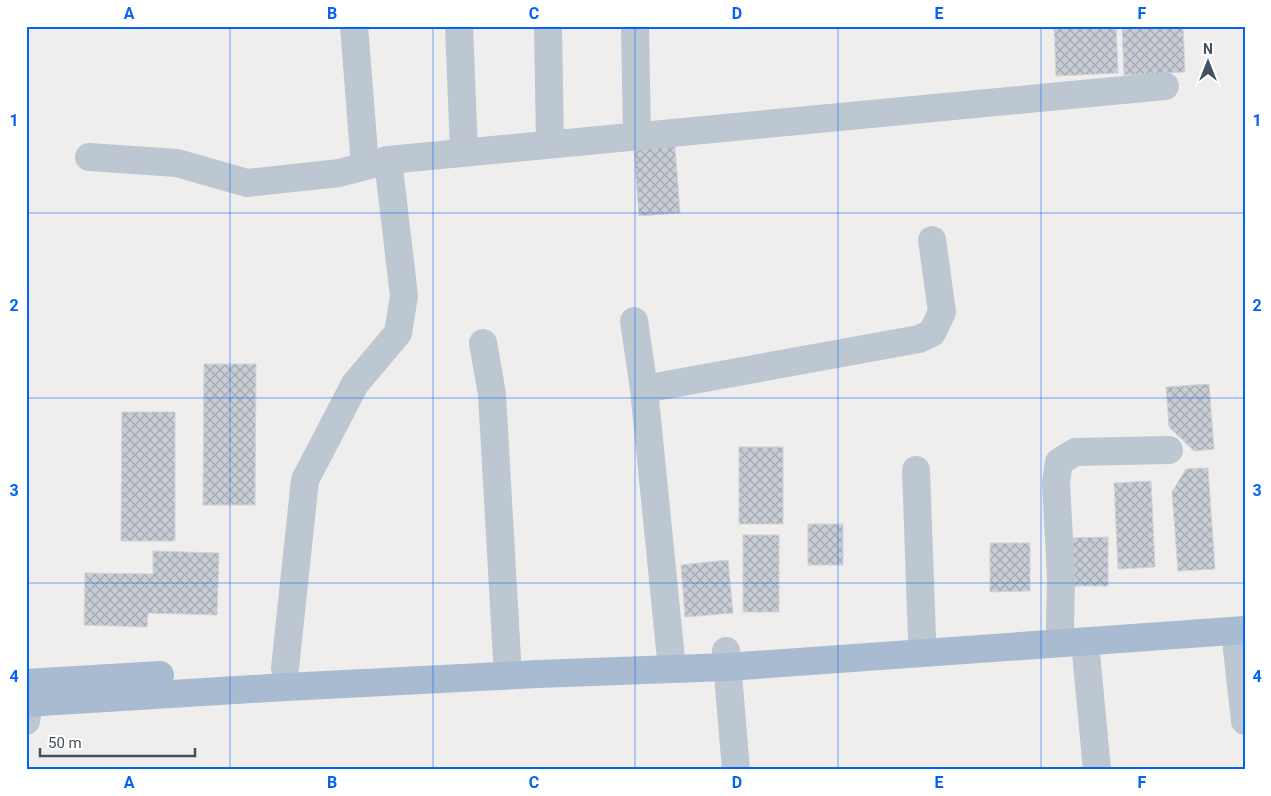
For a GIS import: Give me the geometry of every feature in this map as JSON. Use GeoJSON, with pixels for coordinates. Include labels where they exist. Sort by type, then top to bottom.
{"type":"FeatureCollection","features":[{"type":"Feature","properties":{"kind":"main road"},"geometry":{"type":"LineString","coordinates":[[286,677],[1085,642],[1242,625]]}},
{"type":"Feature","properties":{"kind":"main road"},"geometry":{"type":"LineString","coordinates":[[727,659],[922,638],[1060,628],[1242,625]]}},
{"type":"Feature","properties":{"kind":"main road"},"geometry":{"type":"LineString","coordinates":[[28,699],[507,659],[671,661]]}},
{"type":"Feature","properties":{"kind":"street"},"geometry":{"type":"LineString","coordinates":[[286,677],[305,480],[355,384],[398,333],[404,296],[377,163],[354,26]]}},
{"type":"Feature","properties":{"kind":"street"},"geometry":{"type":"LineString","coordinates":[[459,26],[464,152]]}},
{"type":"Feature","properties":{"kind":"street"},"geometry":{"type":"LineString","coordinates":[[548,26],[550,144]]}},
{"type":"Feature","properties":{"kind":"street"},"geometry":{"type":"LineString","coordinates":[[635,26],[637,136]]}},
{"type":"Feature","properties":{"kind":"street"},"geometry":{"type":"LineString","coordinates":[[89,157],[178,163],[247,183],[339,173],[377,163],[464,152],[1165,86]]}},
{"type":"Feature","properties":{"kind":"street"},"geometry":{"type":"LineString","coordinates":[[644,389],[919,339],[932,333],[942,312],[932,240]]}},
{"type":"Feature","properties":{"kind":"street"},"geometry":{"type":"LineString","coordinates":[[634,321],[644,389],[671,661]]}},
{"type":"Feature","properties":{"kind":"street"},"geometry":{"type":"LineString","coordinates":[[483,343],[492,394],[507,659]]}},
{"type":"Feature","properties":{"kind":"street"},"geometry":{"type":"LineString","coordinates":[[1060,628],[1061,578],[1056,483],[1059,462],[1075,452],[1169,450]]}},
{"type":"Feature","properties":{"kind":"street"},"geometry":{"type":"LineString","coordinates":[[916,470],[922,638]]}},
{"type":"Feature","properties":{"kind":"street"},"geometry":{"type":"LineString","coordinates":[[1242,625],[1245,721]]}},
{"type":"Feature","properties":{"kind":"street"},"geometry":{"type":"LineString","coordinates":[[1085,642],[1097,770]]}},
{"type":"Feature","properties":{"kind":"street"},"geometry":{"type":"LineString","coordinates":[[727,659],[736,770]]}},
{"type":"Feature","properties":{"kind":"building"},"geometry":{"type":"Polygon","coordinates":[[[1054,26],[1116,26],[1118,73],[1056,76],[1054,26]]]}},
{"type":"Feature","properties":{"kind":"building"},"geometry":{"type":"Polygon","coordinates":[[[1122,26],[1183,26],[1185,72],[1124,75],[1122,26]]]}},
{"type":"Feature","properties":{"kind":"building"},"geometry":{"type":"Polygon","coordinates":[[[675,146],[680,213],[639,216],[634,149],[675,146]]]}},
{"type":"Feature","properties":{"kind":"building"},"geometry":{"type":"Polygon","coordinates":[[[204,364],[256,364],[255,505],[203,505],[204,364]]]}},
{"type":"Feature","properties":{"kind":"building"},"geometry":{"type":"Polygon","coordinates":[[[1209,384],[1214,449],[1194,451],[1169,427],[1166,387],[1209,384]]]}},
{"type":"Feature","properties":{"kind":"building"},"geometry":{"type":"Polygon","coordinates":[[[122,412],[175,412],[175,541],[121,541],[122,412]]]}},
{"type":"Feature","properties":{"kind":"building"},"geometry":{"type":"Polygon","coordinates":[[[739,447],[783,447],[783,524],[739,524],[739,447]]]}},
{"type":"Feature","properties":{"kind":"building"},"geometry":{"type":"Polygon","coordinates":[[[1208,468],[1215,569],[1178,571],[1172,492],[1186,469],[1208,468]]]}},
{"type":"Feature","properties":{"kind":"building"},"geometry":{"type":"Polygon","coordinates":[[[1151,481],[1155,567],[1118,569],[1114,483],[1151,481]]]}},
{"type":"Feature","properties":{"kind":"building"},"geometry":{"type":"Polygon","coordinates":[[[808,524],[843,524],[843,565],[808,565],[808,524]]]}},
{"type":"Feature","properties":{"kind":"building"},"geometry":{"type":"Polygon","coordinates":[[[743,535],[779,535],[779,612],[743,612],[743,535]]]}},
{"type":"Feature","properties":{"kind":"building"},"geometry":{"type":"Polygon","coordinates":[[[1108,537],[1108,586],[1069,586],[1068,538],[1108,537]]]}},
{"type":"Feature","properties":{"kind":"building"},"geometry":{"type":"Polygon","coordinates":[[[990,543],[1030,543],[1030,591],[990,592],[990,543]]]}},
{"type":"Feature","properties":{"kind":"building"},"geometry":{"type":"Polygon","coordinates":[[[153,551],[219,553],[217,615],[148,613],[147,627],[84,625],[85,573],[153,574],[153,551]]]}},
{"type":"Feature","properties":{"kind":"building"},"geometry":{"type":"Polygon","coordinates":[[[728,560],[733,613],[685,617],[681,565],[728,560]]]}}]}
